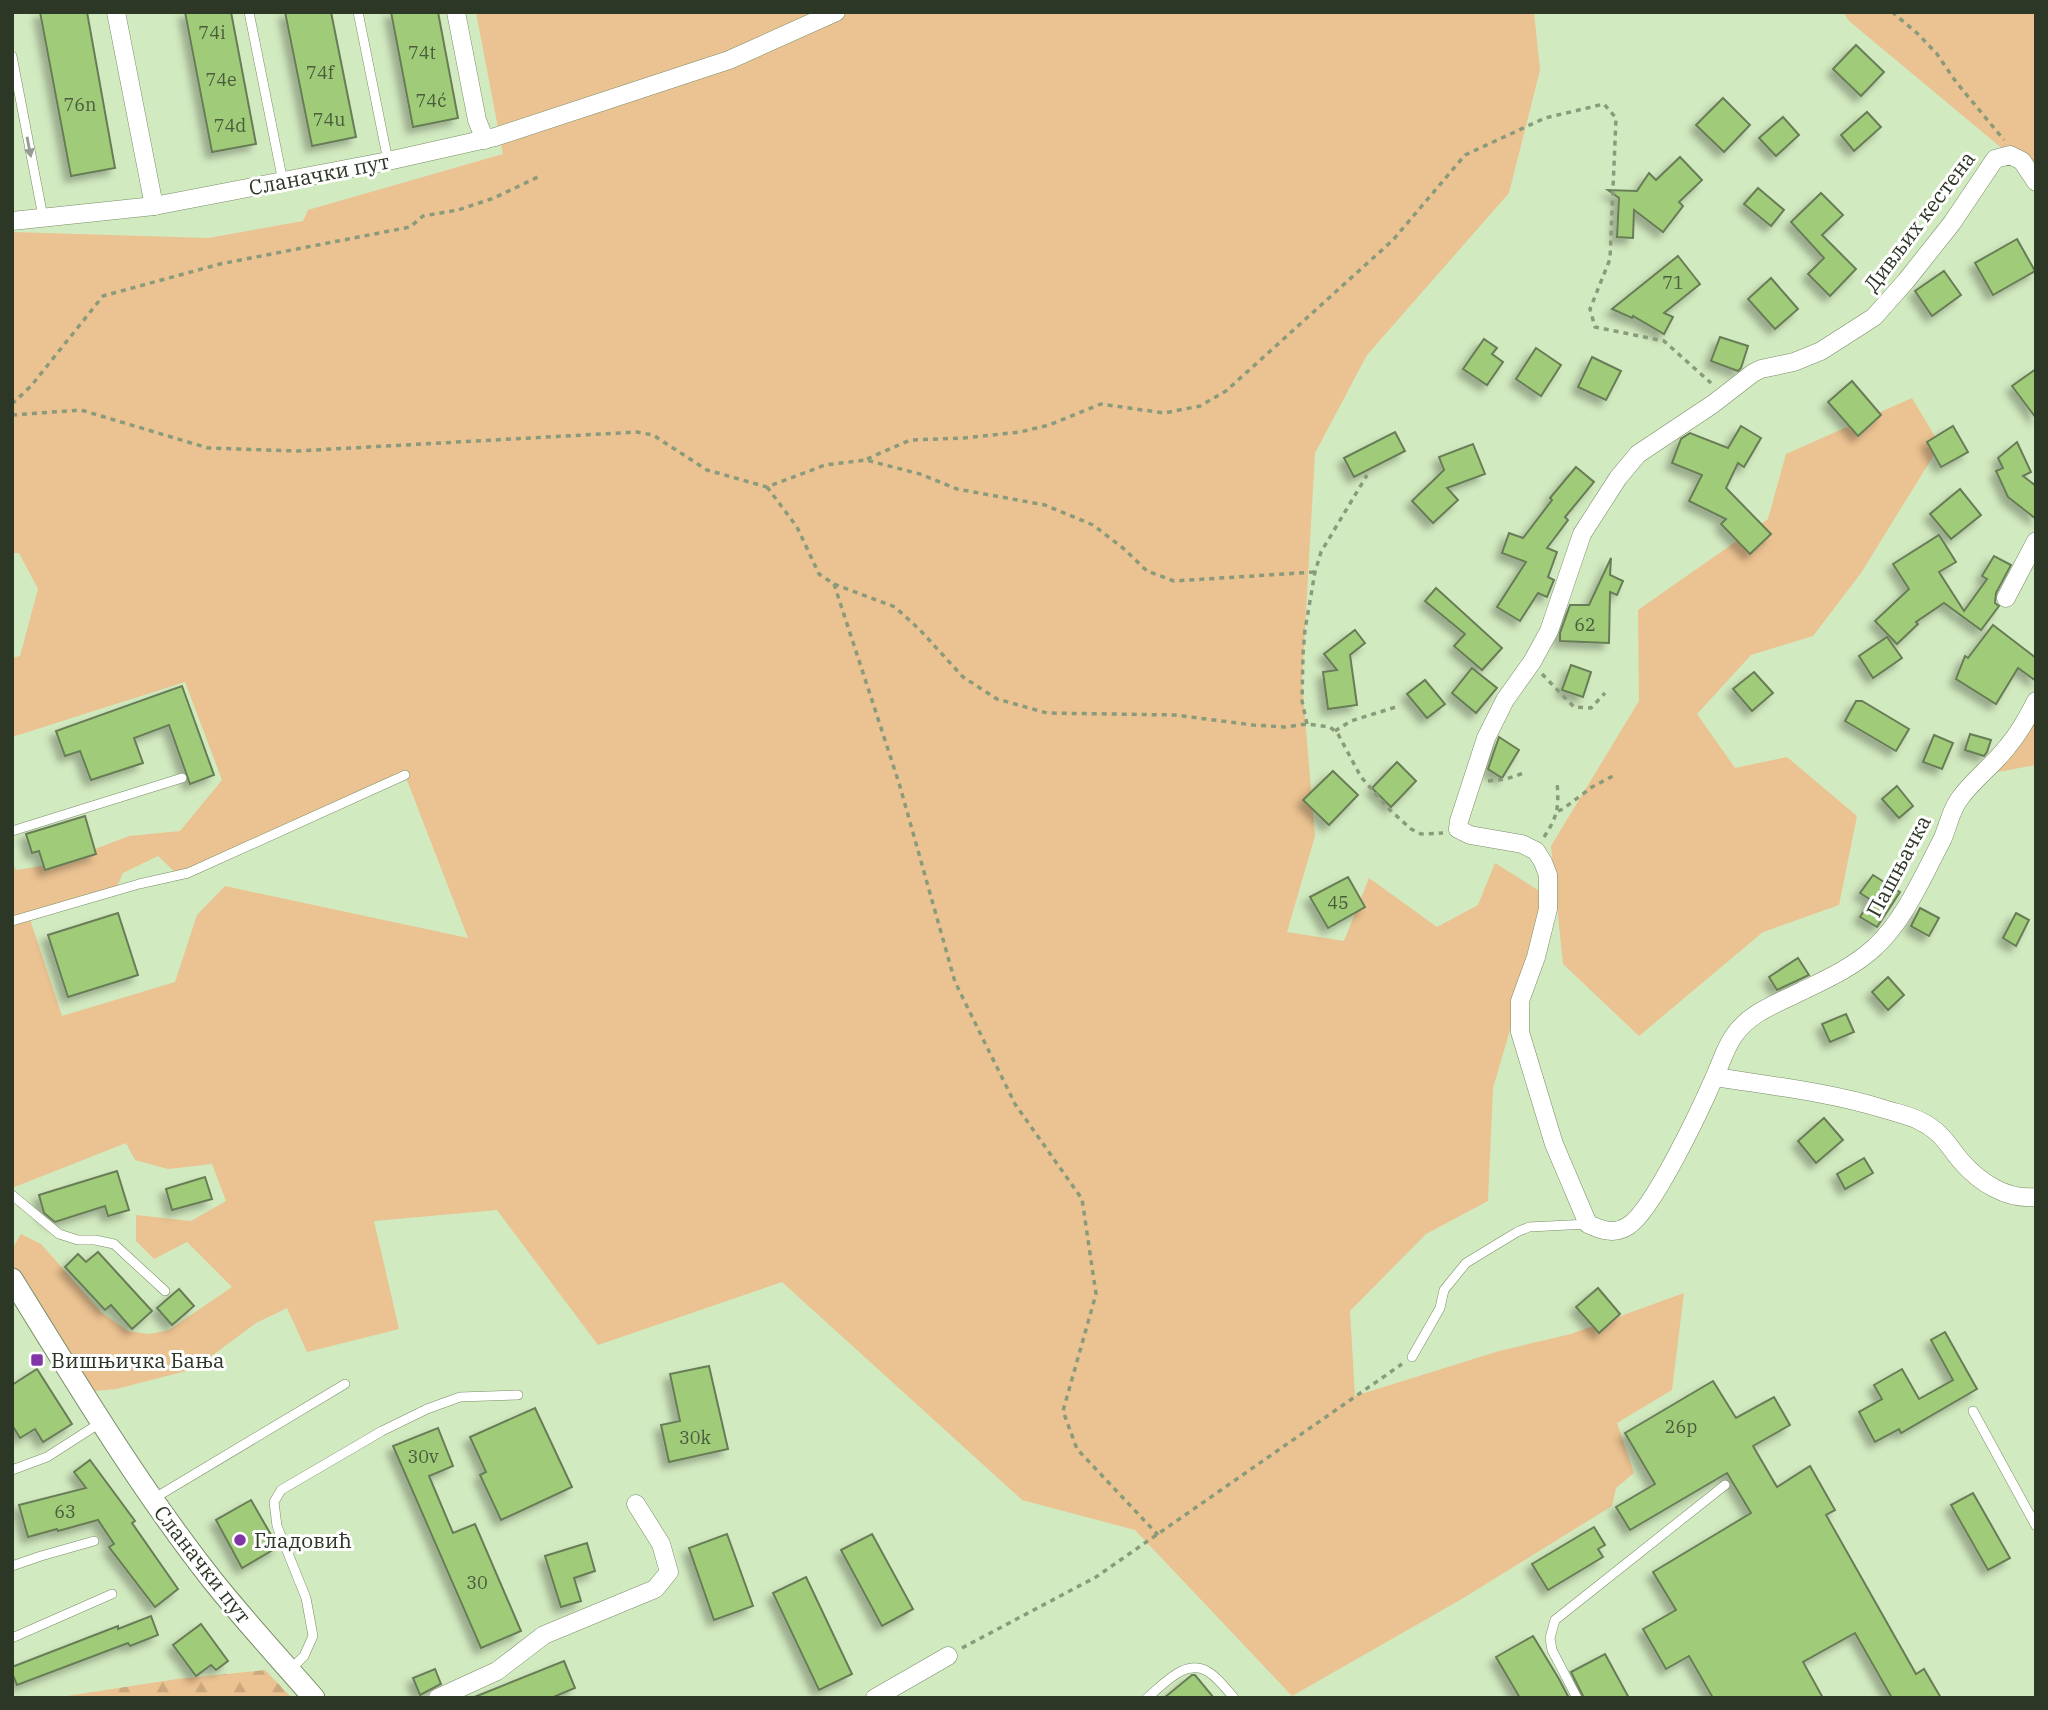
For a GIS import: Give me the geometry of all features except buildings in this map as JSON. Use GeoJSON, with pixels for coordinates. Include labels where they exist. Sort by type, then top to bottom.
{"type":"FeatureCollection","features":[{"type":"Feature","properties":{"kind":"street"},"geometry":{"type":"LineString","coordinates":[[116,12],[153,206]]}},
{"type":"Feature","properties":{"kind":"street"},"geometry":{"type":"LineString","coordinates":[[456,12],[477,120],[490,138]]}},
{"type":"Feature","properties":{"kind":"street","name":"Сланачки пут"},"geometry":{"type":"LineString","coordinates":[[12,221],[153,206],[388,161],[490,138],[729,60],[836,12]]}},
{"type":"Feature","properties":{"kind":"street"},"geometry":{"type":"LineString","coordinates":[[2016,158],[2036,182]]}},
{"type":"Feature","properties":{"kind":"street","name":"Дивљих кестена"},"geometry":{"type":"LineString","coordinates":[[1458,830],[1491,729],[1549,631],[1581,534],[1618,478],[1651,443],[1762,369],[1794,362],[1821,351],[1874,317],[1952,223],[1995,159],[2016,158]]}},
{"type":"Feature","properties":{"kind":"street"},"geometry":{"type":"LineString","coordinates":[[2006,598],[2034,548]]}},
{"type":"Feature","properties":{"kind":"street","name":"Пашњачка"},"geometry":{"type":"LineString","coordinates":[[1715,1077],[1732,1038],[1750,1019],[1770,1006],[1840,972],[1875,948],[1891,930],[1942,839],[1958,800],[2008,747],[2036,701]]}},
{"type":"Feature","properties":{"kind":"street"},"geometry":{"type":"LineString","coordinates":[[1458,830],[1470,835],[1522,844],[1535,851],[1544,862],[1550,885],[1548,909],[1536,957],[1520,1001],[1520,1032],[1554,1144],[1588,1224],[1602,1231],[1620,1230],[1630,1225],[1656,1192],[1715,1077],[1849,1098],[1917,1119],[1946,1140],[1962,1163],[1982,1181],[2003,1193],[2023,1198],[2036,1197]]}},
{"type":"Feature","properties":{"kind":"street","name":"Сланачки пут"},"geometry":{"type":"LineString","coordinates":[[13,1281],[153,1499],[212,1580],[314,1698]]}},
{"type":"Feature","properties":{"kind":"street"},"geometry":{"type":"LineString","coordinates":[[438,1698],[496,1671],[544,1635],[655,1589],[669,1572],[661,1544],[636,1504]]}},
{"type":"Feature","properties":{"kind":"street"},"geometry":{"type":"LineString","coordinates":[[875,1698],[947,1656]]}},
{"type":"Feature","properties":{"kind":"lane"},"geometry":{"type":"LineString","coordinates":[[249,12],[283,182]]}},
{"type":"Feature","properties":{"kind":"lane"},"geometry":{"type":"LineString","coordinates":[[358,12],[388,161]]}},
{"type":"Feature","properties":{"kind":"lane"},"geometry":{"type":"LineString","coordinates":[[12,56],[43,217]]}},
{"type":"Feature","properties":{"kind":"lane"},"geometry":{"type":"LineString","coordinates":[[12,921],[139,884],[188,873],[405,775]]}},
{"type":"Feature","properties":{"kind":"lane"},"geometry":{"type":"LineString","coordinates":[[12,831],[182,778]]}},
{"type":"Feature","properties":{"kind":"lane"},"geometry":{"type":"LineString","coordinates":[[12,1195],[60,1234],[78,1240],[114,1244],[165,1291]]}},
{"type":"Feature","properties":{"kind":"lane"},"geometry":{"type":"LineString","coordinates":[[1412,1357],[1440,1308],[1444,1290],[1465,1263],[1517,1231],[1529,1227],[1588,1224]]}},
{"type":"Feature","properties":{"kind":"lane"},"geometry":{"type":"LineString","coordinates":[[153,1499],[345,1384]]}},
{"type":"Feature","properties":{"kind":"lane"},"geometry":{"type":"LineString","coordinates":[[290,1671],[304,1656],[313,1636],[306,1598],[277,1525],[274,1502],[281,1490],[382,1431],[427,1409],[460,1397],[518,1395]]}},
{"type":"Feature","properties":{"kind":"lane"},"geometry":{"type":"LineString","coordinates":[[1973,1410],[2036,1526]]}},
{"type":"Feature","properties":{"kind":"lane"},"geometry":{"type":"LineString","coordinates":[[12,1470],[47,1457],[102,1422]]}},
{"type":"Feature","properties":{"kind":"lane"},"geometry":{"type":"LineString","coordinates":[[1577,1698],[1552,1650],[1550,1637],[1555,1620],[1725,1485]]}},
{"type":"Feature","properties":{"kind":"lane"},"geometry":{"type":"LineString","coordinates":[[12,1566],[94,1541]]}},
{"type":"Feature","properties":{"kind":"lane"},"geometry":{"type":"LineString","coordinates":[[12,1638],[112,1594]]}},
{"type":"Feature","properties":{"kind":"lane"},"geometry":{"type":"LineString","coordinates":[[1147,1698],[1186,1668],[1197,1667],[1210,1672],[1234,1698]]}},
{"type":"Feature","properties":{"kind":"path"},"geometry":{"type":"LineString","coordinates":[[1892,12],[1937,54],[2016,158]]}},
{"type":"Feature","properties":{"kind":"path"},"geometry":{"type":"LineString","coordinates":[[12,415],[80,410],[208,448],[297,451],[637,432],[653,435],[707,470],[767,487],[825,466],[866,460],[910,440],[1020,432],[1039,428],[1101,404],[1164,413],[1200,406],[1226,391],[1394,240],[1465,155],[1545,118],[1604,104],[1616,118],[1610,259],[1590,309],[1595,327],[1664,341],[1725,394]]}},
{"type":"Feature","properties":{"kind":"path"},"geometry":{"type":"LineString","coordinates":[[12,404],[31,386],[103,296],[220,264],[410,227],[423,216],[458,210],[494,198],[542,175]]}},
{"type":"Feature","properties":{"kind":"path"},"geometry":{"type":"LineString","coordinates":[[866,460],[920,474],[957,489],[1045,505],[1093,525],[1147,571],[1174,581],[1315,572]]}},
{"type":"Feature","properties":{"kind":"path"},"geometry":{"type":"LineString","coordinates":[[1307,724],[1302,701],[1303,654],[1315,572],[1321,552],[1367,475]]}},
{"type":"Feature","properties":{"kind":"path"},"geometry":{"type":"LineString","coordinates":[[767,487],[797,527],[819,574],[834,584],[895,607],[963,677],[997,699],[1047,713],[1175,715],[1284,727],[1307,724],[1330,727],[1335,731],[1361,777],[1411,829],[1421,834],[1433,835],[1458,830]]}},
{"type":"Feature","properties":{"kind":"path"},"geometry":{"type":"LineString","coordinates":[[834,584],[899,783],[955,982],[1015,1104],[1082,1199],[1096,1294],[1063,1411],[1077,1448],[1158,1535]]}},
{"type":"Feature","properties":{"kind":"path"},"geometry":{"type":"LineString","coordinates":[[1532,662],[1574,707],[1591,708],[1605,693]]}},
{"type":"Feature","properties":{"kind":"path"},"geometry":{"type":"LineString","coordinates":[[1335,731],[1351,721],[1399,706]]}},
{"type":"Feature","properties":{"kind":"path"},"geometry":{"type":"LineString","coordinates":[[1473,779],[1496,781],[1524,773]]}},
{"type":"Feature","properties":{"kind":"path"},"geometry":{"type":"LineString","coordinates":[[1558,811],[1613,776]]}},
{"type":"Feature","properties":{"kind":"path"},"geometry":{"type":"LineString","coordinates":[[1535,851],[1558,811],[1557,782]]}},
{"type":"Feature","properties":{"kind":"path"},"geometry":{"type":"LineString","coordinates":[[947,1656],[1096,1577],[1412,1357]]}},
{"type":"Feature","properties":{"kind":"green space"},"geometry":{"type":"Polygon","coordinates":[[[476,12],[1534,12],[1540,70],[1509,193],[1367,355],[1315,453],[1302,682],[1315,836],[1287,932],[1344,941],[1369,878],[1437,927],[1478,905],[1495,863],[1549,897],[1493,1088],[1488,1201],[1426,1234],[1350,1311],[1355,1396],[1499,1351],[1571,1334],[1684,1293],[1672,1390],[1617,1423],[1634,1473],[1616,1488],[1612,1506],[1460,1600],[1292,1696],[1135,1530],[1022,1500],[782,1282],[598,1345],[497,1210],[374,1221],[399,1329],[307,1352],[287,1308],[256,1323],[194,1369],[116,1389],[83,1392],[12,1279],[12,1249],[21,1234],[41,1244],[101,1312],[128,1331],[149,1334],[169,1330],[232,1287],[187,1242],[154,1259],[136,1241],[136,1215],[191,1221],[226,1201],[212,1164],[168,1169],[135,1160],[126,1143],[12,1188],[12,863],[16,870],[56,864],[129,836],[180,831],[222,780],[185,682],[12,737],[12,658],[20,656],[38,589],[19,553],[12,553],[12,232],[208,238],[303,221],[308,210],[503,154],[476,12]],[[405,775],[178,875],[158,856],[123,873],[115,891],[29,916],[62,1016],[175,982],[197,915],[225,886],[468,938],[405,775]]]}},
{"type":"Feature","properties":{"kind":"green space"},"geometry":{"type":"Polygon","coordinates":[[[1843,12],[2036,12],[2036,185],[2010,155],[1849,21],[1843,12]]]}},
{"type":"Feature","properties":{"kind":"green space"},"geometry":{"type":"Polygon","coordinates":[[[1912,398],[1940,445],[1861,573],[1813,636],[1751,655],[1697,714],[1735,768],[1787,757],[1857,816],[1839,905],[1763,932],[1639,1036],[1563,964],[1551,846],[1639,701],[1638,610],[1768,519],[1786,454],[1912,398]]]}},
{"type":"Feature","properties":{"kind":"green space"},"geometry":{"type":"Polygon","coordinates":[[[2036,704],[2036,765],[1982,775],[2036,704]]]}},
{"type":"Feature","properties":{"kind":"green space"},"geometry":{"type":"Polygon","coordinates":[[[265,1670],[292,1698],[54,1698],[177,1679],[265,1670]]]}},
{"type":"Feature","properties":{"kind":"place","name":"Вишњичка Бања"},"geometry":{"type":"Point","coordinates":[37,1360]}},
{"type":"Feature","properties":{"kind":"place","name":"Гладовић"},"geometry":{"type":"Point","coordinates":[240,1540]}}]}
